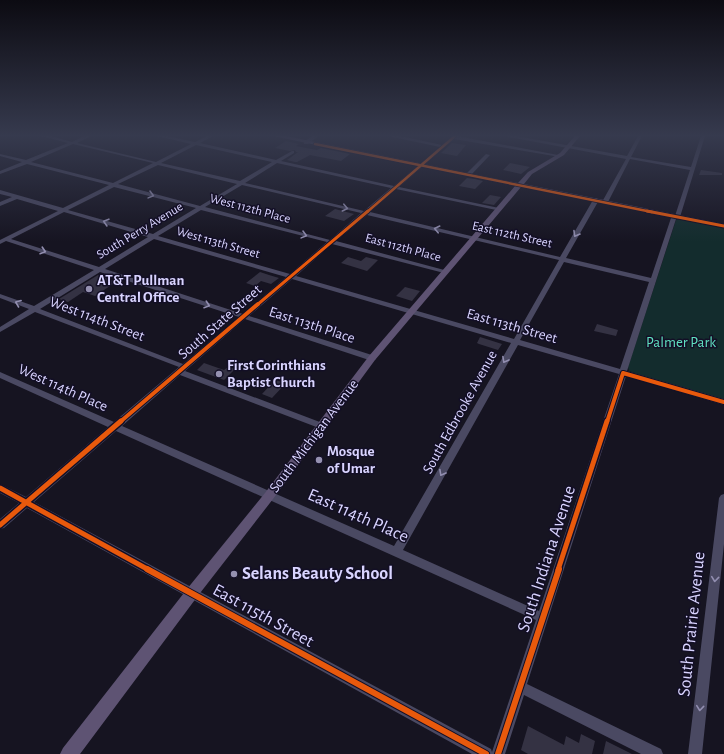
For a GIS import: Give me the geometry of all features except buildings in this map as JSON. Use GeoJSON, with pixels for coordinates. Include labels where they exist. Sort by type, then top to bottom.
{"type":"FeatureCollection","features":[{"type":"Feature","properties":{"kind":"main road"},"geometry":{"type":"LineString","coordinates":[[448,171],[724,226]]}},
{"type":"Feature","properties":{"kind":"main road","name":"South Michigan Avenue"},"geometry":{"type":"LineString","coordinates":[[69,754],[192,593],[269,496],[372,358],[533,171]]}},
{"type":"Feature","properties":{"kind":"street","name":"West 112th Place"},"geometry":{"type":"LineString","coordinates":[[61,171],[331,242]]}},
{"type":"Feature","properties":{"kind":"street"},"geometry":{"type":"LineString","coordinates":[[3,240],[141,171]]}},
{"type":"Feature","properties":{"kind":"street","name":"East 112th Street"},"geometry":{"type":"LineString","coordinates":[[191,171],[652,281]]}},
{"type":"Feature","properties":{"kind":"street","name":"South Perry Avenue"},"geometry":{"type":"LineString","coordinates":[[0,330],[261,171]]}},
{"type":"Feature","properties":{"kind":"street"},"geometry":{"type":"LineString","coordinates":[[318,171],[499,210]]}},
{"type":"Feature","properties":{"kind":"street","name":"South State Street"},"geometry":{"type":"LineString","coordinates":[[0,525],[415,171]]}},
{"type":"Feature","properties":{"kind":"street"},"geometry":{"type":"LineString","coordinates":[[468,175],[472,171]]}},
{"type":"Feature","properties":{"kind":"street"},"geometry":{"type":"LineString","coordinates":[[605,202],[622,171]]}},
{"type":"Feature","properties":{"kind":"street","name":"South Indiana Avenue"},"geometry":{"type":"LineString","coordinates":[[498,754],[652,281],[674,218],[677,216],[691,171]]}},
{"type":"Feature","properties":{"kind":"street","name":"West 113th Street"},"geometry":{"type":"LineString","coordinates":[[0,192],[291,276]]}},
{"type":"Feature","properties":{"kind":"street"},"geometry":{"type":"LineString","coordinates":[[0,204],[17,196]]}},
{"type":"Feature","properties":{"kind":"street","name":"South Edbrooke Avenue"},"geometry":{"type":"LineString","coordinates":[[396,553],[596,200]]}},
{"type":"Feature","properties":{"kind":"street","name":"East 113th Place"},"geometry":{"type":"LineString","coordinates":[[3,240],[99,269],[372,358]]}},
{"type":"Feature","properties":{"kind":"street","name":"East 112th Place"},"geometry":{"type":"LineString","coordinates":[[331,242],[446,272]]}},
{"type":"Feature","properties":{"kind":"street","name":"East 113th Street"},"geometry":{"type":"LineString","coordinates":[[291,276],[724,402]]}},
{"type":"Feature","properties":{"kind":"street","name":"West 114th Street"},"geometry":{"type":"LineString","coordinates":[[0,296],[322,426]]}},
{"type":"Feature","properties":{"kind":"street","name":"West 114th Place"},"geometry":{"type":"LineString","coordinates":[[0,375],[115,426]]}},
{"type":"Feature","properties":{"kind":"street","name":"East 114th Place"},"geometry":{"type":"LineString","coordinates":[[115,426],[542,618]]}},
{"type":"Feature","properties":{"kind":"street","name":"East 115th Street"},"geometry":{"type":"LineString","coordinates":[[0,488],[486,754]]}},
{"type":"Feature","properties":{"kind":"street","name":"South Prairie Avenue"},"geometry":{"type":"LineString","coordinates":[[695,754],[724,498]]}},
{"type":"Feature","properties":{"kind":"street"},"geometry":{"type":"LineString","coordinates":[[520,687],[656,754]]}},
{"type":"Feature","properties":{"kind":"green space","name":"Palmer Park"},"geometry":{"type":"Polygon","coordinates":[[[679,219],[724,228],[724,399],[637,374],[629,371],[628,367],[676,220],[679,219]]]}},
{"type":"Feature","properties":{"kind":"cycle path"},"geometry":{"type":"LineString","coordinates":[[0,525],[414,171]]}},
{"type":"Feature","properties":{"kind":"cycle path"},"geometry":{"type":"LineString","coordinates":[[451,171],[724,226]]}},
{"type":"Feature","properties":{"kind":"cycle path"},"geometry":{"type":"LineString","coordinates":[[498,754],[623,373],[724,402]]}},
{"type":"Feature","properties":{"kind":"cycle path"},"geometry":{"type":"LineString","coordinates":[[0,488],[486,754]]}},
{"type":"Feature","properties":{"kind":"place","name":"AT&T Pullman Central Office"},"geometry":{"type":"Point","coordinates":[89,289]}},
{"type":"Feature","properties":{"kind":"place","name":"First Corinthians Baptist Church"},"geometry":{"type":"Point","coordinates":[219,374]}},
{"type":"Feature","properties":{"kind":"place","name":"Mosque of Umar"},"geometry":{"type":"Point","coordinates":[319,460]}},
{"type":"Feature","properties":{"kind":"place","name":"Selans Beauty School"},"geometry":{"type":"Point","coordinates":[234,574]}}]}
